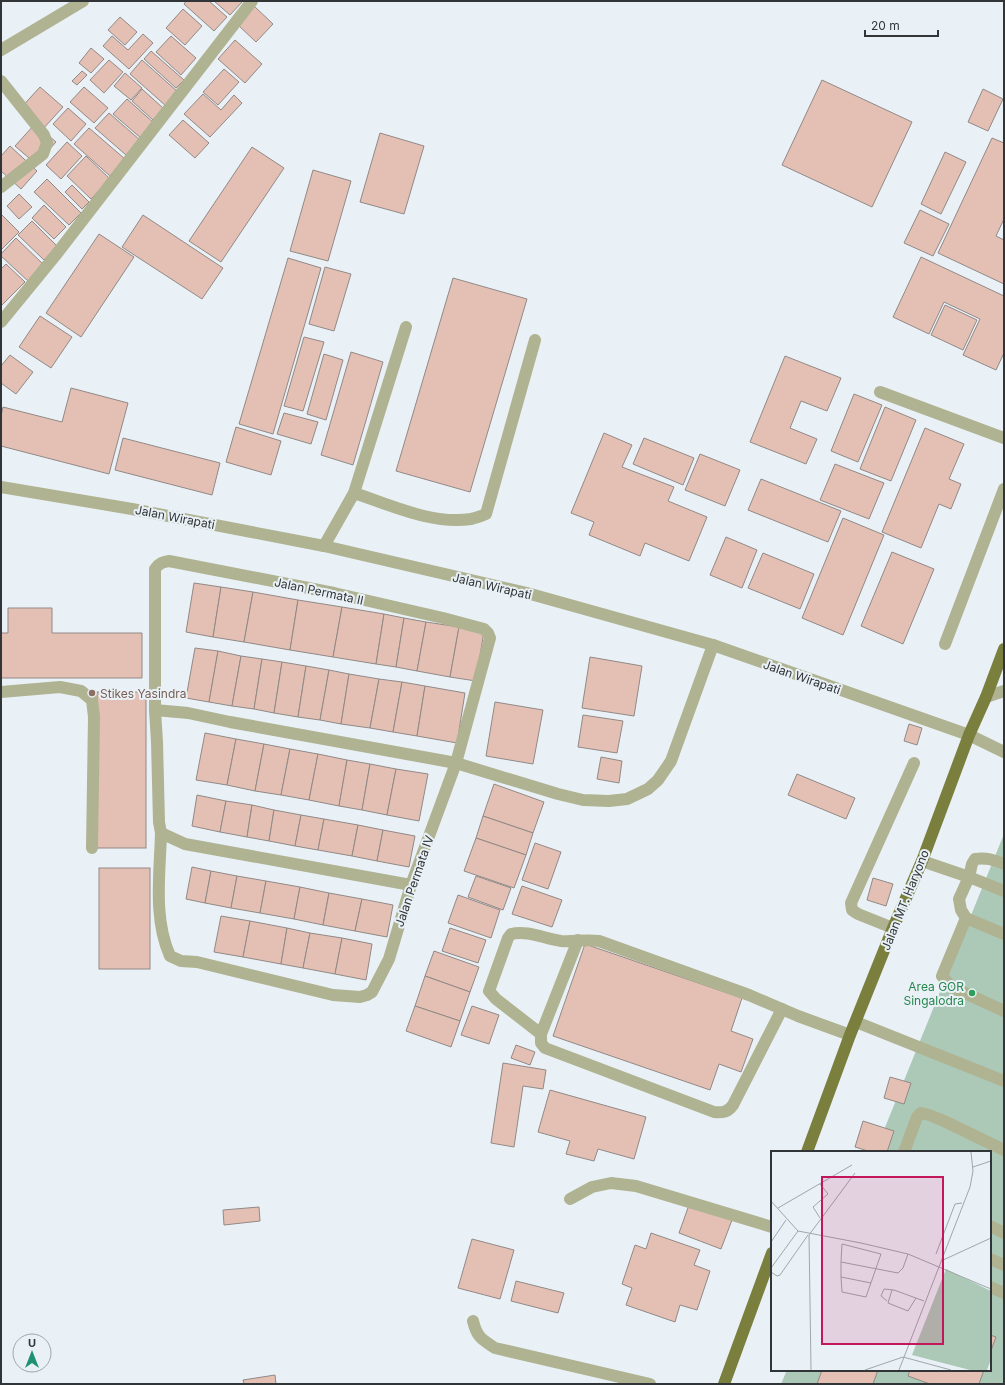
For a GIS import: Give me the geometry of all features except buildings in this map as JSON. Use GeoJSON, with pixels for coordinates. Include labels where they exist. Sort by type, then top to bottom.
{"type":"FeatureCollection","features":[{"type":"Feature","properties":{"kind":"main road","name":"Jalan MT. Haryono"},"geometry":{"type":"LineString","coordinates":[[807,1151],[850,1035],[922,861],[969,735],[986,697],[1004,649]]}},
{"type":"Feature","properties":{"kind":"main road"},"geometry":{"type":"LineString","coordinates":[[724,1384],[771,1255]]}},
{"type":"Feature","properties":{"kind":"street"},"geometry":{"type":"LineString","coordinates":[[1,50],[83,1]]}},
{"type":"Feature","properties":{"kind":"street"},"geometry":{"type":"LineString","coordinates":[[1,322],[74,231],[252,1]]}},
{"type":"Feature","properties":{"kind":"street"},"geometry":{"type":"LineString","coordinates":[[1,82],[44,135],[47,144],[42,154],[1,188]]}},
{"type":"Feature","properties":{"kind":"street"},"geometry":{"type":"LineString","coordinates":[[324,546],[354,493],[406,327]]}},
{"type":"Feature","properties":{"kind":"street"},"geometry":{"type":"LineString","coordinates":[[354,493],[428,517],[460,520],[473,519],[486,514],[535,340]]}},
{"type":"Feature","properties":{"kind":"street"},"geometry":{"type":"LineString","coordinates":[[880,392],[1004,438]]}},
{"type":"Feature","properties":{"kind":"street","name":"Jalan Wirapati"},"geometry":{"type":"LineString","coordinates":[[1,487],[132,509],[324,546],[527,593],[713,645],[969,735],[1004,752]]}},
{"type":"Feature","properties":{"kind":"street"},"geometry":{"type":"LineString","coordinates":[[945,644],[1004,489]]}},
{"type":"Feature","properties":{"kind":"street","name":"Jalan Permata II"},"geometry":{"type":"LineString","coordinates":[[154,710],[155,569],[163,562],[170,561],[334,593],[484,629],[490,638],[489,643],[456,763]]}},
{"type":"Feature","properties":{"kind":"street"},"geometry":{"type":"LineString","coordinates":[[411,885],[185,844],[161,832],[159,822],[157,742],[154,710],[188,713],[456,763],[558,794],[583,800],[609,801],[627,799],[648,789],[658,780],[671,761],[713,645]]}},
{"type":"Feature","properties":{"kind":"street"},"geometry":{"type":"LineString","coordinates":[[1,692],[60,687],[81,692],[92,700],[94,717],[92,848]]}},
{"type":"Feature","properties":{"kind":"street"},"geometry":{"type":"LineString","coordinates":[[986,697],[1004,691]]}},
{"type":"Feature","properties":{"kind":"street","name":"Jalan Permata IV"},"geometry":{"type":"LineString","coordinates":[[161,832],[159,912],[164,942],[170,956],[181,961],[197,962],[333,995],[360,997],[372,992],[389,959],[411,885],[456,763]]}},
{"type":"Feature","properties":{"kind":"street"},"geometry":{"type":"LineString","coordinates":[[893,928],[858,914],[852,910],[851,903],[914,763]]}},
{"type":"Feature","properties":{"kind":"street"},"geometry":{"type":"LineString","coordinates":[[1004,864],[992,859],[975,859],[959,899],[961,910],[966,918],[1004,934]]}},
{"type":"Feature","properties":{"kind":"street"},"geometry":{"type":"LineString","coordinates":[[922,861],[1004,891]]}},
{"type":"Feature","properties":{"kind":"street"},"geometry":{"type":"LineString","coordinates":[[966,918],[942,976],[954,988],[1004,1011]]}},
{"type":"Feature","properties":{"kind":"street"},"geometry":{"type":"LineString","coordinates":[[541,1034],[496,999],[489,991],[508,938],[511,934],[518,933],[562,941],[588,939],[599,941],[749,995],[850,1035]]}},
{"type":"Feature","properties":{"kind":"street"},"geometry":{"type":"LineString","coordinates":[[578,940],[541,1034],[541,1043],[545,1048],[714,1112],[721,1113],[729,1111],[782,1009]]}},
{"type":"Feature","properties":{"kind":"street"},"geometry":{"type":"LineString","coordinates":[[856,1022],[1004,1081]]}},
{"type":"Feature","properties":{"kind":"street"},"geometry":{"type":"LineString","coordinates":[[904,1151],[917,1117],[921,1113],[944,1121],[1004,1150]]}},
{"type":"Feature","properties":{"kind":"street"},"geometry":{"type":"LineString","coordinates":[[570,1199],[592,1187],[611,1182],[636,1186],[771,1227]]}},
{"type":"Feature","properties":{"kind":"street"},"geometry":{"type":"LineString","coordinates":[[991,1226],[1004,1233]]}},
{"type":"Feature","properties":{"kind":"street"},"geometry":{"type":"LineString","coordinates":[[991,1258],[1004,1265]]}},
{"type":"Feature","properties":{"kind":"street"},"geometry":{"type":"LineString","coordinates":[[991,1287],[1004,1293]]}},
{"type":"Feature","properties":{"kind":"street"},"geometry":{"type":"LineString","coordinates":[[473,1321],[475,1329],[481,1339],[495,1348],[650,1384]]}},
{"type":"Feature","properties":{"kind":"green space","name":"Area GOR Singalodra"},"geometry":{"type":"Polygon","coordinates":[[[1004,834],[1004,1384],[781,1384],[787,1371],[991,1371],[991,1151],[875,1151],[1004,834]]]}},
{"type":"Feature","properties":{"kind":"place","name":"Stikes Yasindra"},"geometry":{"type":"Point","coordinates":[92,693]}},
{"type":"Feature","properties":{"kind":"place","name":"Area GOR Singalodra"},"geometry":{"type":"Point","coordinates":[972,993]}}]}
